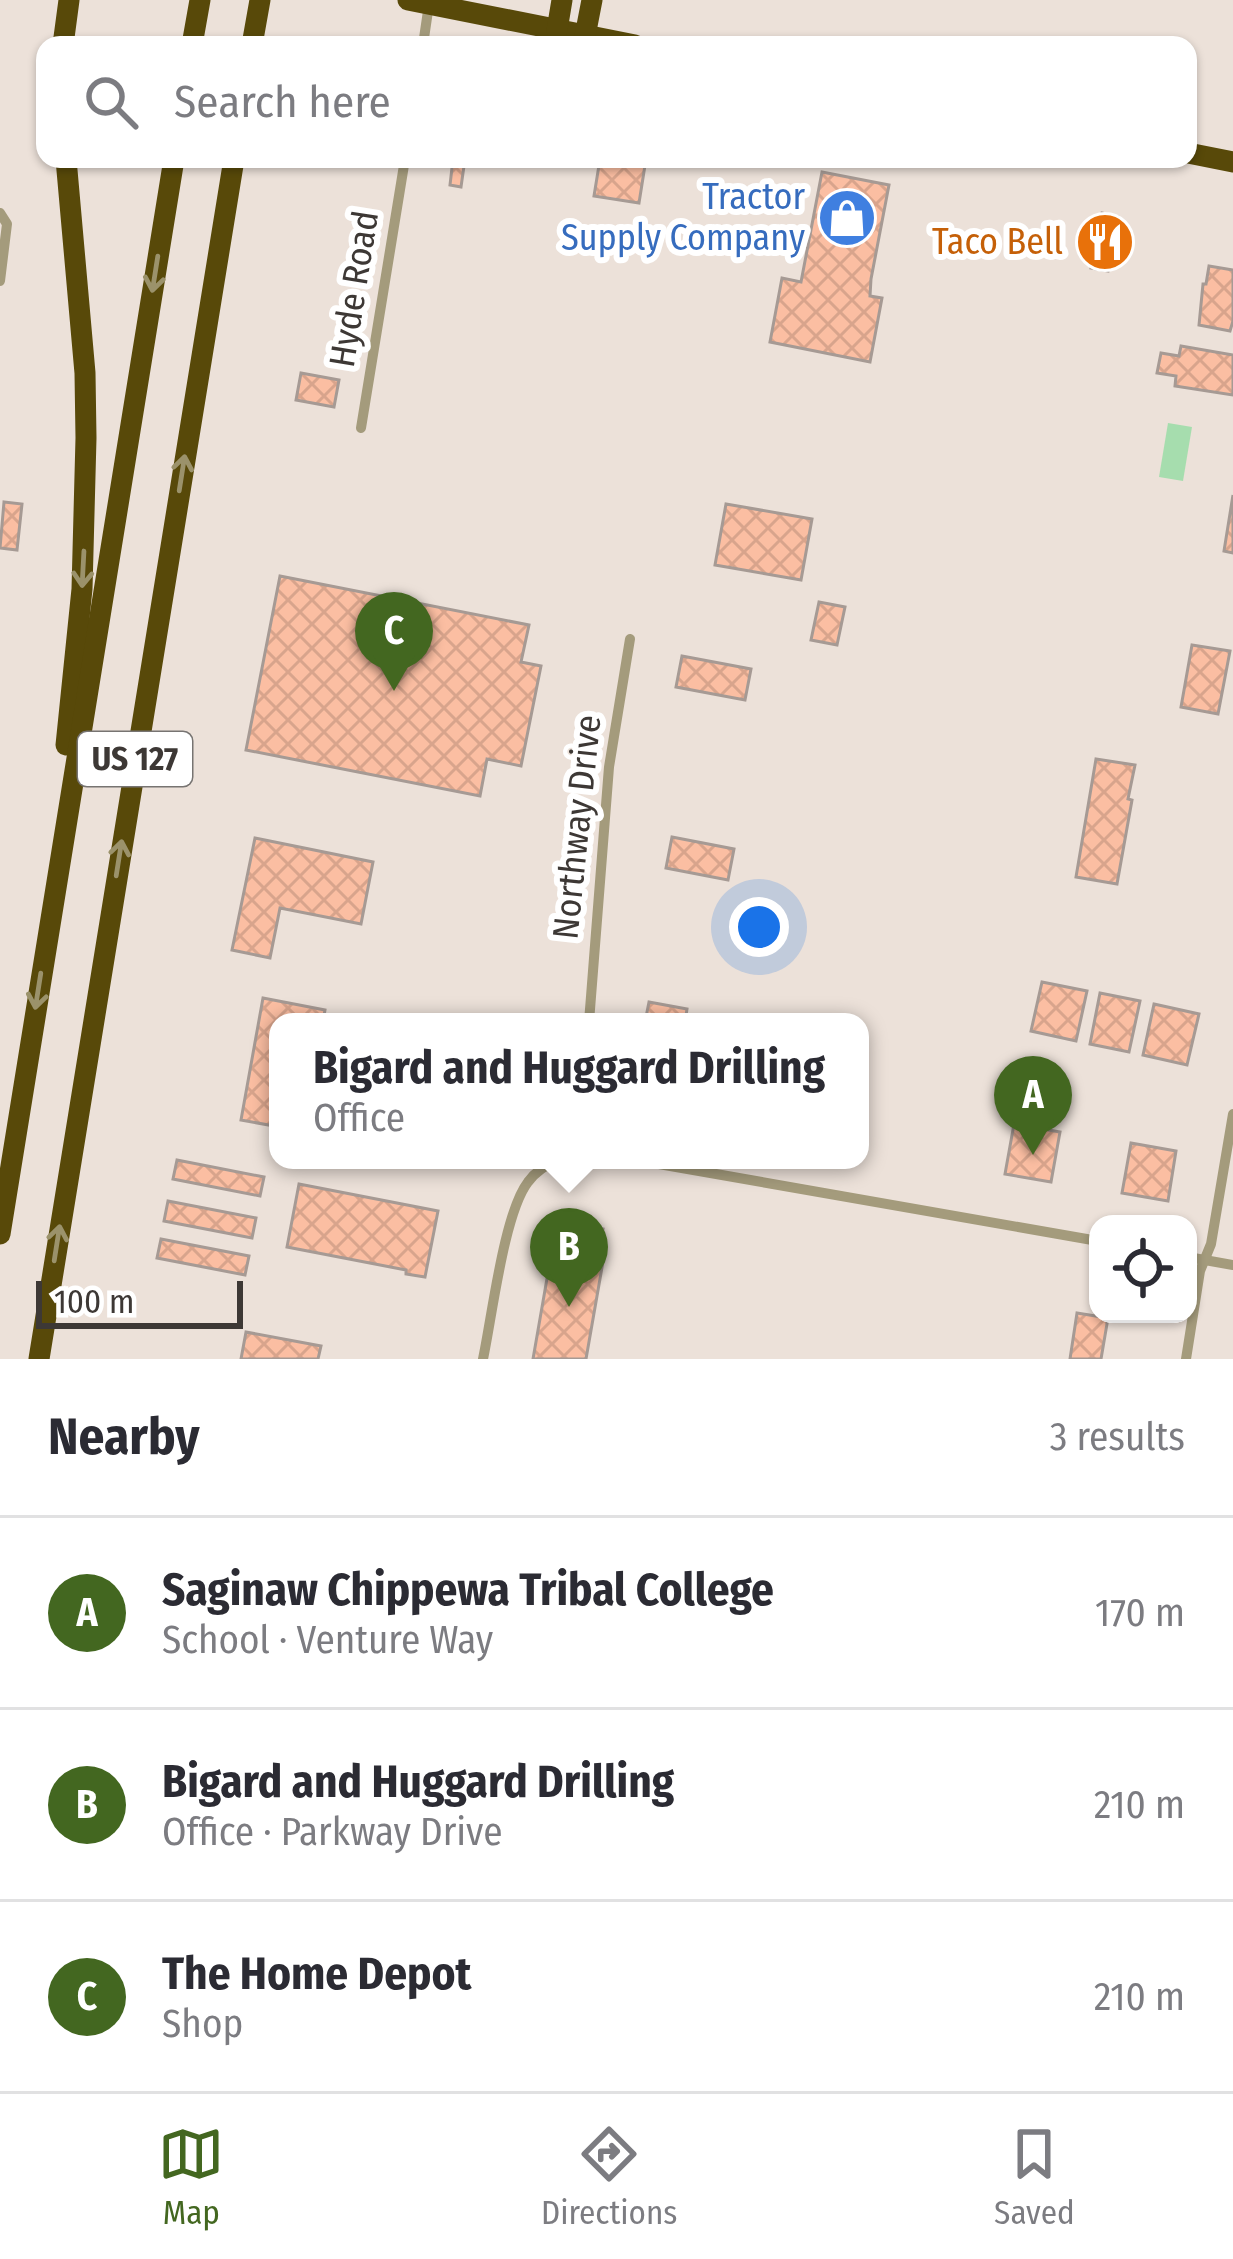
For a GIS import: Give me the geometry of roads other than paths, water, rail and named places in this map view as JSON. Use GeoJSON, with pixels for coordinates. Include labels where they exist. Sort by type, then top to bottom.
{"type":"FeatureCollection","features":[{"type":"Feature","properties":{"kind":"highway"},"geometry":{"type":"LineString","coordinates":[[64,36],[69,0]]}},
{"type":"Feature","properties":{"kind":"highway"},"geometry":{"type":"LineString","coordinates":[[557,30],[562,0]]}},
{"type":"Feature","properties":{"kind":"highway"},"geometry":{"type":"LineString","coordinates":[[419,2],[585,36],[592,0]]}},
{"type":"Feature","properties":{"kind":"highway"},"geometry":{"type":"LineString","coordinates":[[194,36],[199,4]]}},
{"type":"Feature","properties":{"kind":"highway"},"geometry":{"type":"LineString","coordinates":[[1197,155],[1233,162]]}},
{"type":"Feature","properties":{"kind":"highway"},"geometry":{"type":"LineString","coordinates":[[66,817],[66,731],[82,589],[86,438],[68,168]]}},
{"type":"Feature","properties":{"kind":"highway","name":"US 127"},"geometry":{"type":"LineString","coordinates":[[0,1234],[173,168]]}},
{"type":"Feature","properties":{"kind":"highway","name":"US 127"},"geometry":{"type":"LineString","coordinates":[[39,1359],[233,168]]}},
{"type":"Feature","properties":{"kind":"street"},"geometry":{"type":"LineString","coordinates":[[419,2],[422,36]]}},
{"type":"Feature","properties":{"kind":"street","name":"Hyde Road"},"geometry":{"type":"LineString","coordinates":[[361,428],[404,168]]}},
{"type":"Feature","properties":{"kind":"street"},"geometry":{"type":"LineString","coordinates":[[0,213],[7,224],[0,281]]}},
{"type":"Feature","properties":{"kind":"street","name":"Northway Drive"},"geometry":{"type":"LineString","coordinates":[[590,1013],[608,767],[630,639]]}},
{"type":"Feature","properties":{"kind":"street"},"geometry":{"type":"LineString","coordinates":[[1186,1359],[1233,1114]]}},
{"type":"Feature","properties":{"kind":"street"},"geometry":{"type":"LineString","coordinates":[[483,1359],[512,1213],[528,1181],[540,1169]]}},
{"type":"Feature","properties":{"kind":"street"},"geometry":{"type":"LineString","coordinates":[[687,1169],[1089,1239]]}},
{"type":"Feature","properties":{"kind":"street"},"geometry":{"type":"LineString","coordinates":[[1197,1259],[1233,1265]]}},
{"type":"Feature","properties":{"kind":"place","name":"Tractor Supply Company"},"geometry":{"type":"Point","coordinates":[847,218]}},
{"type":"Feature","properties":{"kind":"place","name":"Taco Bell"},"geometry":{"type":"Point","coordinates":[1105,242]}},
{"type":"Feature","properties":{"kind":"place","name":"The Home Depot"},"geometry":{"type":"Point","coordinates":[394,691]}},
{"type":"Feature","properties":{"kind":"place","name":"Saginaw Chippewa Tribal College"},"geometry":{"type":"Point","coordinates":[1033,1155]}},
{"type":"Feature","properties":{"kind":"place","name":"Bigard and Huggard Drilling"},"geometry":{"type":"Point","coordinates":[569,1307]}}]}
